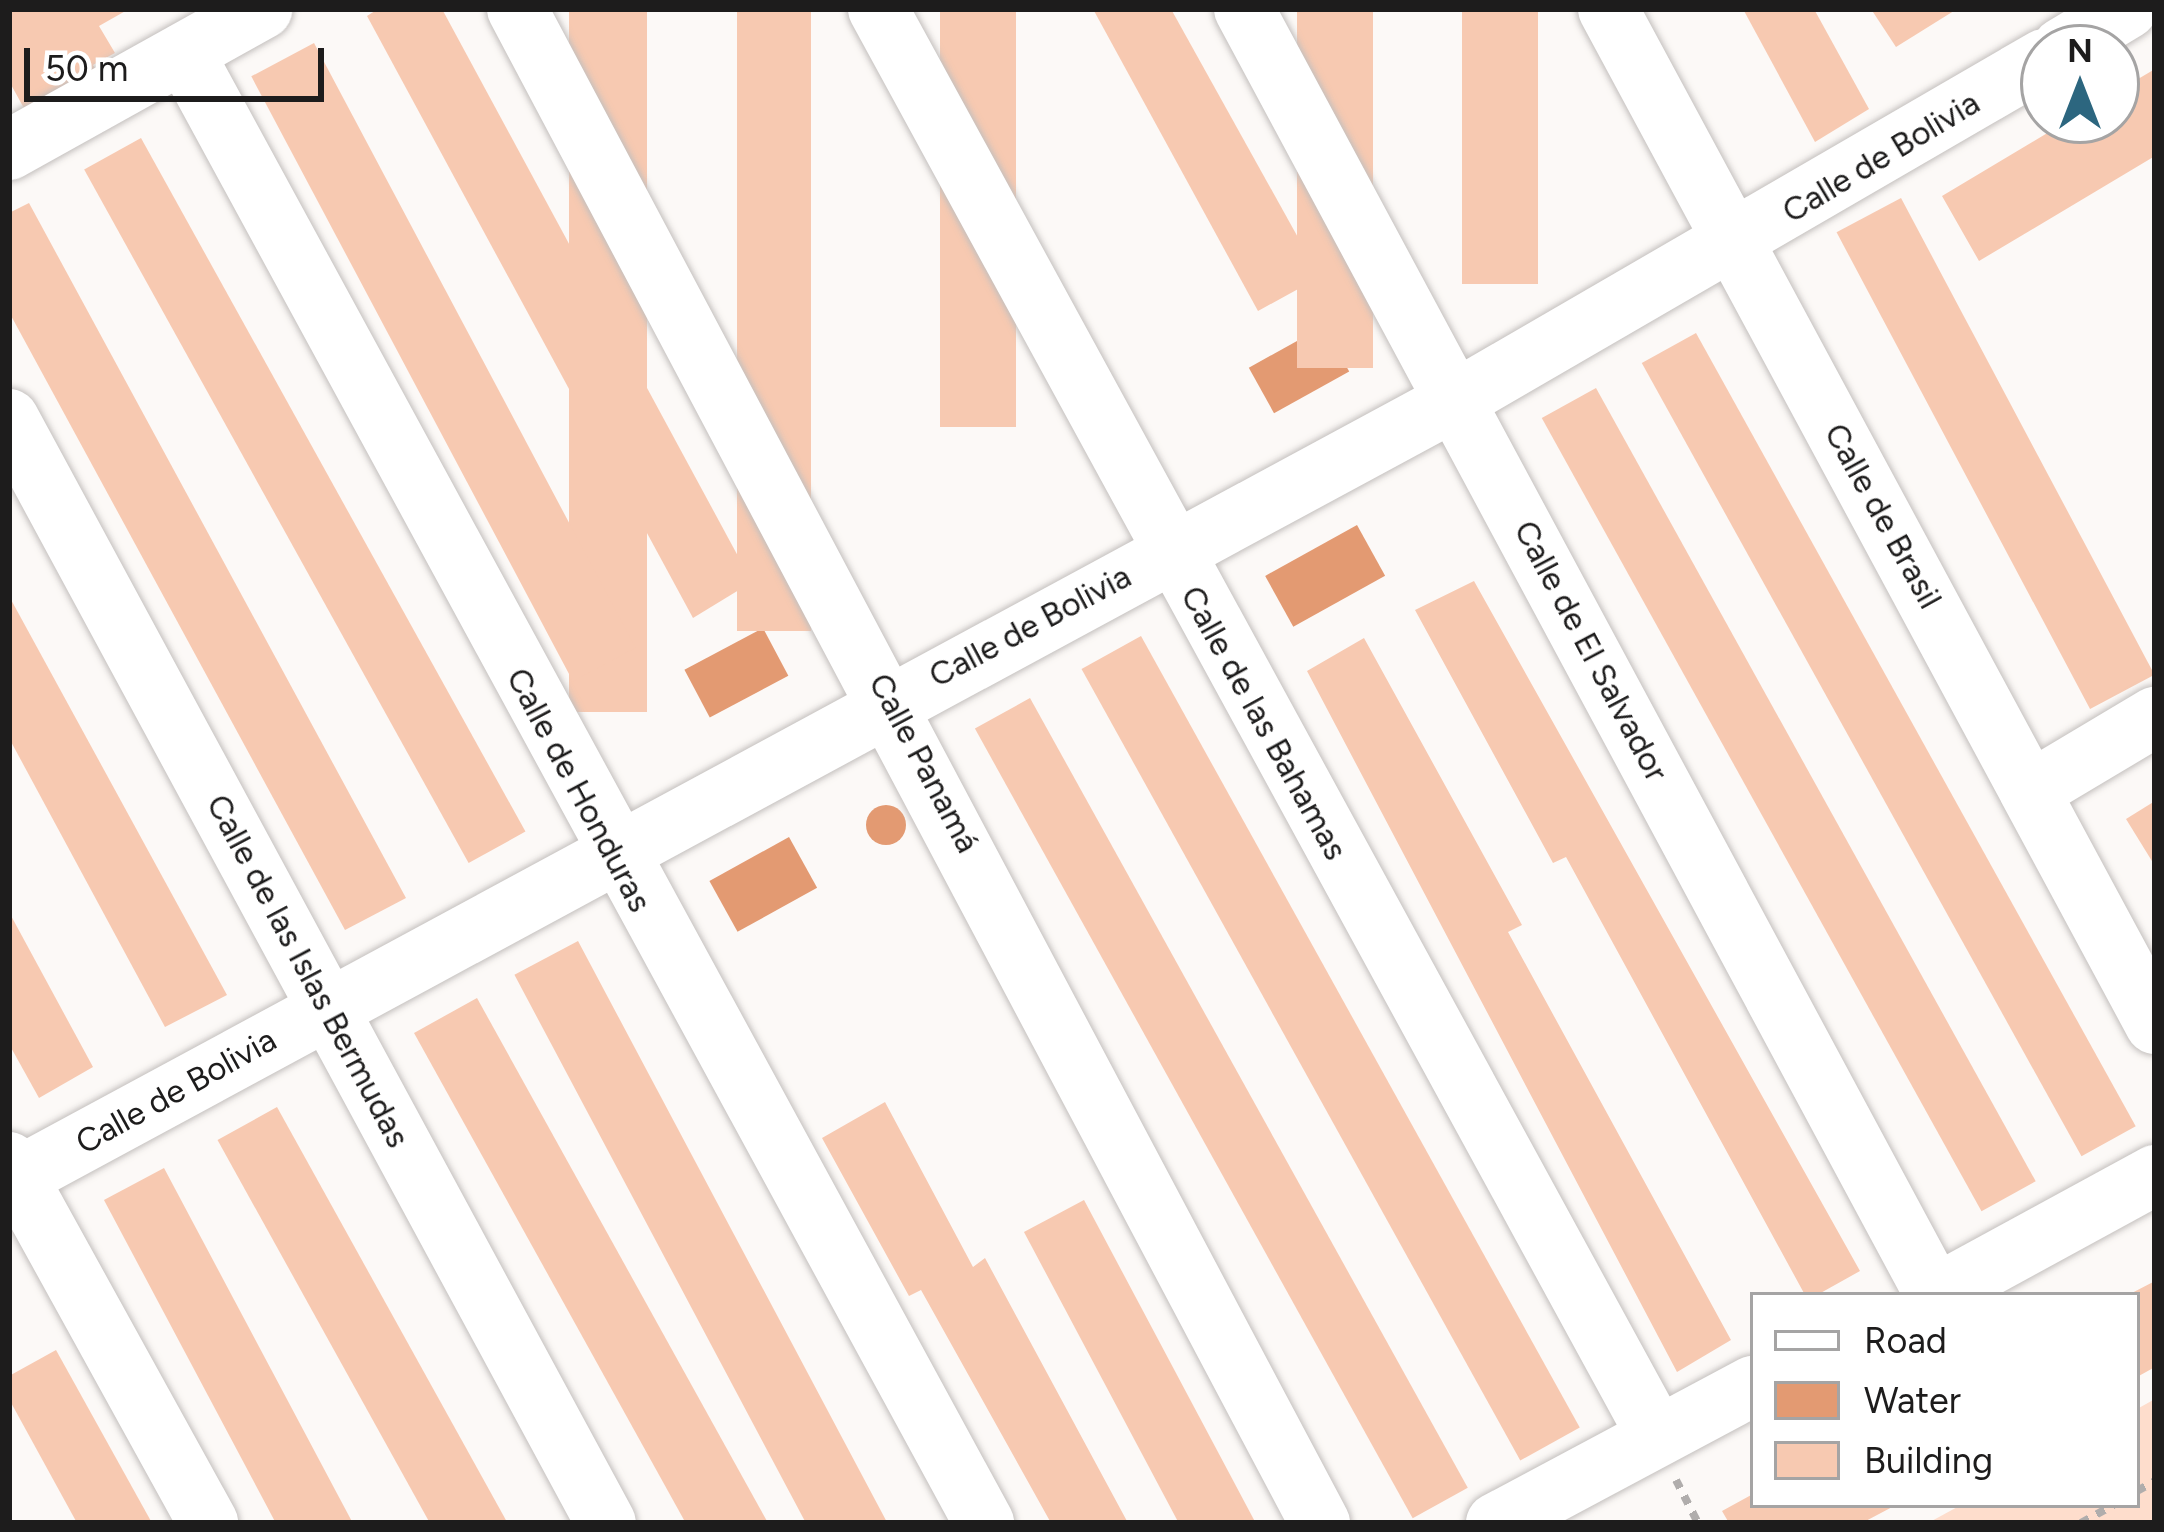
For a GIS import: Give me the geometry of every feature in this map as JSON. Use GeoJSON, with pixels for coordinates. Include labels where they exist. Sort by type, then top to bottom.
{"type":"FeatureCollection","features":[{"type":"Feature","properties":{"kind":"street"},"geometry":{"type":"LineString","coordinates":[[9,150],[262,9]]}},
{"type":"Feature","properties":{"kind":"street","name":"Calle Panamá"},"geometry":{"type":"LineString","coordinates":[[517,9],[892,701],[1320,1523]]}},
{"type":"Feature","properties":{"kind":"street","name":"Calle de las Bahamas"},"geometry":{"type":"LineString","coordinates":[[878,9],[1170,552],[1656,1434]]}},
{"type":"Feature","properties":{"kind":"street","name":"Calle de El Salvador"},"geometry":{"type":"LineString","coordinates":[[1244,9],[1933,1292]]}},
{"type":"Feature","properties":{"kind":"street","name":"Calle de Brasil"},"geometry":{"type":"LineString","coordinates":[[1608,9],[2034,789],[2155,1024]]}},
{"type":"Feature","properties":{"kind":"street","name":"Calle de Honduras"},"geometry":{"type":"LineString","coordinates":[[184,52],[610,849],[984,1523]]}},
{"type":"Feature","properties":{"kind":"street","name":"Calle de Bolivia"},"geometry":{"type":"LineString","coordinates":[[12,1174],[317,1014],[610,849],[1456,400],[1733,245],[2020,72]]}},
{"type":"Feature","properties":{"kind":"street","name":"Calle de las Islas Bermudas"},"geometry":{"type":"LineString","coordinates":[[9,419],[573,1523]]}},
{"type":"Feature","properties":{"kind":"street","name":"Calle de las Islas Bermudas"},"geometry":{"type":"LineString","coordinates":[[9,479],[606,1523]]}},
{"type":"Feature","properties":{"kind":"street"},"geometry":{"type":"LineString","coordinates":[[2034,789],[2155,717]]}},
{"type":"Feature","properties":{"kind":"street"},"geometry":{"type":"LineString","coordinates":[[12,1174],[208,1523]]}},
{"type":"Feature","properties":{"kind":"street"},"geometry":{"type":"LineString","coordinates":[[1940,1292],[2155,1175]]}},
{"type":"Feature","properties":{"kind":"street"},"geometry":{"type":"LineString","coordinates":[[1496,1523],[1750,1387]]}},
{"type":"Feature","properties":{"kind":"path"},"geometry":{"type":"LineString","coordinates":[[2081,1523],[2108,1508]]}},
{"type":"Feature","properties":{"kind":"shaded area"},"geometry":{"type":"Polygon","coordinates":[[[2155,1399],[2155,1523],[1928,1523],[1956,1508],[2140,1508],[2140,1407],[2155,1399]]]}},
{"type":"Feature","properties":{"kind":"water"},"geometry":{"type":"Polygon","coordinates":[[[1324,326],[1349,371],[1274,413],[1249,368],[1324,326]]]}},
{"type":"Feature","properties":{"kind":"water"},"geometry":{"type":"Polygon","coordinates":[[[1357,525],[1385,576],[1293,627],[1265,576],[1357,525]]]}},
{"type":"Feature","properties":{"kind":"water"},"geometry":{"type":"Polygon","coordinates":[[[763,628],[788,676],[710,717],[684,670],[763,628]]]}},
{"type":"Feature","properties":{"kind":"water"},"geometry":{"type":"Polygon","coordinates":[[[886,805],[900,811],[906,825],[900,839],[886,845],[872,839],[866,825],[872,811],[886,805]]]}},
{"type":"Feature","properties":{"kind":"water"},"geometry":{"type":"Polygon","coordinates":[[[789,837],[817,888],[738,932],[709,881],[789,837]]]}},
{"type":"Feature","properties":{"kind":"building"},"geometry":{"type":"Polygon","coordinates":[[[9,9],[129,9],[99,26],[115,53],[93,65],[103,83],[31,121],[9,81],[9,9]]]}},
{"type":"Feature","properties":{"kind":"building"},"geometry":{"type":"Polygon","coordinates":[[[378,9],[442,9],[752,582],[693,618],[367,16],[378,9]]]}},
{"type":"Feature","properties":{"kind":"building"},"geometry":{"type":"Polygon","coordinates":[[[569,9],[647,9],[647,712],[569,712],[569,9]]]}},
{"type":"Feature","properties":{"kind":"building"},"geometry":{"type":"Polygon","coordinates":[[[737,9],[811,9],[811,631],[737,631],[737,9]]]}},
{"type":"Feature","properties":{"kind":"building"},"geometry":{"type":"Polygon","coordinates":[[[940,9],[1016,9],[1016,427],[940,427],[940,9]]]}},
{"type":"Feature","properties":{"kind":"building"},"geometry":{"type":"Polygon","coordinates":[[[1093,9],[1171,9],[1320,277],[1258,311],[1093,9]]]}},
{"type":"Feature","properties":{"kind":"building"},"geometry":{"type":"Polygon","coordinates":[[[1297,9],[1373,9],[1373,368],[1297,368],[1297,9]]]}},
{"type":"Feature","properties":{"kind":"building"},"geometry":{"type":"Polygon","coordinates":[[[1462,9],[1538,9],[1538,284],[1462,284],[1462,9]]]}},
{"type":"Feature","properties":{"kind":"building"},"geometry":{"type":"Polygon","coordinates":[[[1743,9],[1814,9],[1869,109],[1815,142],[1743,9]]]}},
{"type":"Feature","properties":{"kind":"building"},"geometry":{"type":"Polygon","coordinates":[[[1871,9],[1957,9],[1896,47],[1871,9]]]}},
{"type":"Feature","properties":{"kind":"building"},"geometry":{"type":"Polygon","coordinates":[[[314,43],[636,648],[573,681],[251,76],[314,43]]]}},
{"type":"Feature","properties":{"kind":"building"},"geometry":{"type":"Polygon","coordinates":[[[2155,69],[2155,156],[1979,261],[1942,196],[2029,144],[2140,144],[2140,78],[2155,69]]]}},
{"type":"Feature","properties":{"kind":"building"},"geometry":{"type":"Polygon","coordinates":[[[141,138],[525,832],[469,863],[84,170],[141,138]]]}},
{"type":"Feature","properties":{"kind":"building"},"geometry":{"type":"Polygon","coordinates":[[[1901,198],[2155,675],[2090,709],[1837,232],[1901,198]]]}},
{"type":"Feature","properties":{"kind":"building"},"geometry":{"type":"Polygon","coordinates":[[[29,203],[406,898],[345,930],[9,312],[9,213],[29,203]]]}},
{"type":"Feature","properties":{"kind":"building"},"geometry":{"type":"Polygon","coordinates":[[[1696,333],[2136,1126],[2081,1156],[1642,363],[1696,333]]]}},
{"type":"Feature","properties":{"kind":"building"},"geometry":{"type":"Polygon","coordinates":[[[1596,388],[2036,1181],[1981,1211],[1542,418],[1596,388]]]}},
{"type":"Feature","properties":{"kind":"building"},"geometry":{"type":"Polygon","coordinates":[[[1474,581],[1860,1271],[1822,1292],[1803,1292],[1566,857],[1553,863],[1415,610],[1474,581]]]}},
{"type":"Feature","properties":{"kind":"building"},"geometry":{"type":"Polygon","coordinates":[[[9,596],[227,995],[165,1027],[9,738],[9,596]]]}},
{"type":"Feature","properties":{"kind":"building"},"geometry":{"type":"Polygon","coordinates":[[[1141,636],[1580,1428],[1520,1460],[1082,669],[1141,636]]]}},
{"type":"Feature","properties":{"kind":"building"},"geometry":{"type":"Polygon","coordinates":[[[1364,638],[1522,925],[1508,932],[1731,1340],[1677,1372],[1307,671],[1364,638]]]}},
{"type":"Feature","properties":{"kind":"building"},"geometry":{"type":"Polygon","coordinates":[[[1030,698],[1468,1488],[1413,1518],[975,729],[1030,698]]]}},
{"type":"Feature","properties":{"kind":"building"},"geometry":{"type":"Polygon","coordinates":[[[2155,801],[2155,866],[2126,819],[2155,801]]]}},
{"type":"Feature","properties":{"kind":"building"},"geometry":{"type":"Polygon","coordinates":[[[9,912],[93,1067],[39,1098],[9,1044],[9,912]]]}},
{"type":"Feature","properties":{"kind":"building"},"geometry":{"type":"Polygon","coordinates":[[[578,941],[887,1523],[806,1523],[514,975],[578,941]]]}},
{"type":"Feature","properties":{"kind":"building"},"geometry":{"type":"Polygon","coordinates":[[[477,998],[767,1521],[686,1523],[414,1033],[477,998]]]}},
{"type":"Feature","properties":{"kind":"building"},"geometry":{"type":"Polygon","coordinates":[[[885,1102],[973,1267],[985,1258],[1128,1523],[1051,1523],[921,1290],[909,1296],[822,1138],[885,1102]]]}},
{"type":"Feature","properties":{"kind":"building"},"geometry":{"type":"Polygon","coordinates":[[[277,1107],[506,1521],[430,1523],[218,1140],[277,1107]]]}},
{"type":"Feature","properties":{"kind":"building"},"geometry":{"type":"Polygon","coordinates":[[[164,1168],[353,1523],[276,1523],[104,1200],[164,1168]]]}},
{"type":"Feature","properties":{"kind":"building"},"geometry":{"type":"Polygon","coordinates":[[[1084,1200],[1256,1523],[1179,1523],[1024,1232],[1084,1200]]]}},
{"type":"Feature","properties":{"kind":"building"},"geometry":{"type":"Polygon","coordinates":[[[2155,1281],[2155,1367],[2140,1375],[2140,1292],[2134,1292],[2155,1281]]]}},
{"type":"Feature","properties":{"kind":"building"},"geometry":{"type":"Polygon","coordinates":[[[56,1350],[152,1523],[77,1523],[9,1399],[9,1376],[56,1350]]]}},
{"type":"Feature","properties":{"kind":"building"},"geometry":{"type":"Polygon","coordinates":[[[1750,1496],[1750,1508],[1890,1508],[1862,1523],[1729,1523],[1722,1511],[1750,1496]]]}}]}
